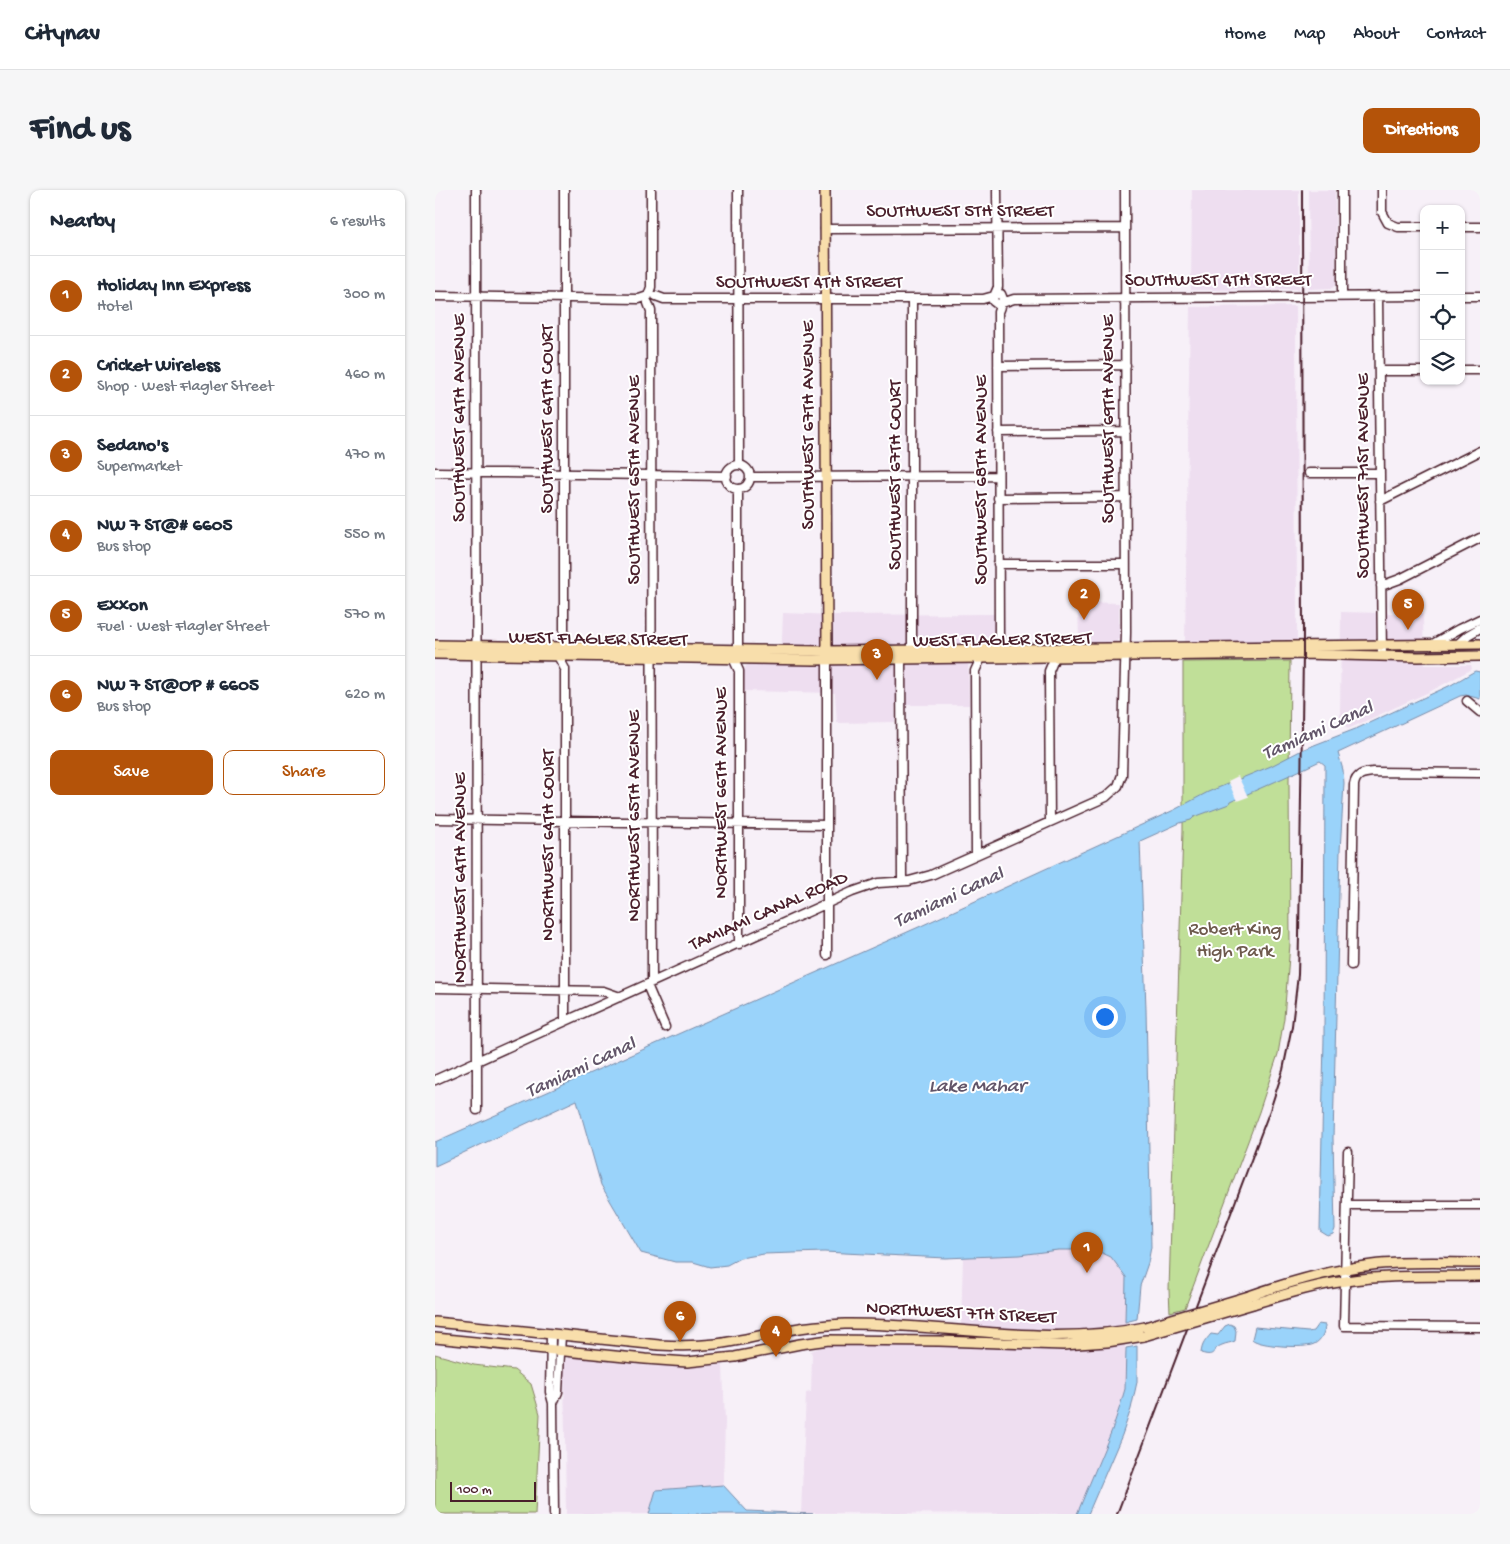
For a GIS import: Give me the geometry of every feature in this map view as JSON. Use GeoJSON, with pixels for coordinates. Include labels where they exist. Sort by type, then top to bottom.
{"type":"FeatureCollection","features":[{"type":"Feature","properties":{"kind":"main road","name":"SOUTHWEST 67TH AVENUE"},"geometry":{"type":"LineString","coordinates":[[825,190],[826,655]]}},
{"type":"Feature","properties":{"kind":"main road","name":"WEST FLAGLER STREET"},"geometry":{"type":"LineString","coordinates":[[435,654],[477,650],[564,647],[745,658],[913,650],[999,649],[1125,652],[1480,644]]}},
{"type":"Feature","properties":{"kind":"main road","name":"WEST FLAGLER STREET"},"geometry":{"type":"LineString","coordinates":[[435,645],[558,656],[739,650],[901,659],[1055,657],[1125,652]]}},
{"type":"Feature","properties":{"kind":"main road","name":"WEST FLAGLER STREET"},"geometry":{"type":"LineString","coordinates":[[1238,650],[1382,656],[1480,656]]}},
{"type":"Feature","properties":{"kind":"main road","name":"NORTHWEST 7TH STREET"},"geometry":{"type":"LineString","coordinates":[[1251,1300],[1304,1279],[1346,1269],[1393,1263],[1480,1263]]}},
{"type":"Feature","properties":{"kind":"main road","name":"NORTHWEST 7TH STREET"},"geometry":{"type":"LineString","coordinates":[[435,1338],[645,1359],[694,1361],[735,1358],[800,1344],[829,1340],[1063,1345],[1107,1342],[1251,1300],[1345,1281],[1392,1277],[1480,1276]]}},
{"type":"Feature","properties":{"kind":"main road","name":"NORTHWEST 7TH STREET"},"geometry":{"type":"LineString","coordinates":[[435,1322],[659,1345],[691,1346],[729,1342],[797,1328],[830,1325],[887,1325],[973,1332],[1078,1336],[1145,1331]]}},
{"type":"Feature","properties":{"kind":"street","name":"SOUTHWEST 64TH AVENUE"},"geometry":{"type":"LineString","coordinates":[[476,190],[477,650]]}},
{"type":"Feature","properties":{"kind":"street","name":"SOUTHWEST 64TH COURT"},"geometry":{"type":"LineString","coordinates":[[564,190],[564,647]]}},
{"type":"Feature","properties":{"kind":"street","name":"SOUTHWEST 65TH AVENUE"},"geometry":{"type":"LineString","coordinates":[[651,190],[651,653]]}},
{"type":"Feature","properties":{"kind":"street"},"geometry":{"type":"LineString","coordinates":[[738,190],[739,465]]}},
{"type":"Feature","properties":{"kind":"street","name":"SOUTHWEST 68TH AVENUE"},"geometry":{"type":"LineString","coordinates":[[997,190],[999,649]]}},
{"type":"Feature","properties":{"kind":"street","name":"SOUTHWEST 69TH AVENUE"},"geometry":{"type":"LineString","coordinates":[[1118,786],[1121,774],[1125,652],[1125,190]]}},
{"type":"Feature","properties":{"kind":"street"},"geometry":{"type":"LineString","coordinates":[[1342,190],[1342,296]]}},
{"type":"Feature","properties":{"kind":"street"},"geometry":{"type":"LineString","coordinates":[[1382,190],[1382,212],[1388,223],[1398,227],[1420,227]]}},
{"type":"Feature","properties":{"kind":"street"},"geometry":{"type":"LineString","coordinates":[[1465,227],[1480,227]]}},
{"type":"Feature","properties":{"kind":"street","name":"SOUTHWEST 5TH STREET"},"geometry":{"type":"LineString","coordinates":[[825,229],[1125,228]]}},
{"type":"Feature","properties":{"kind":"street","name":"SOUTHWEST 4TH STREET"},"geometry":{"type":"LineString","coordinates":[[435,296],[639,299],[651,301],[664,299],[912,300],[1420,296]]}},
{"type":"Feature","properties":{"kind":"street","name":"SOUTHWEST 71ST AVENUE"},"geometry":{"type":"LineString","coordinates":[[1378,296],[1382,656]]}},
{"type":"Feature","properties":{"kind":"street"},"geometry":{"type":"LineString","coordinates":[[1465,296],[1480,296]]}},
{"type":"Feature","properties":{"kind":"street","name":"SOUTHWEST 67TH COURT"},"geometry":{"type":"LineString","coordinates":[[912,300],[913,650]]}},
{"type":"Feature","properties":{"kind":"street"},"geometry":{"type":"LineString","coordinates":[[998,366],[1126,365]]}},
{"type":"Feature","properties":{"kind":"street"},"geometry":{"type":"LineString","coordinates":[[1465,370],[1480,370]]}},
{"type":"Feature","properties":{"kind":"street"},"geometry":{"type":"LineString","coordinates":[[1379,371],[1420,371]]}},
{"type":"Feature","properties":{"kind":"street"},"geometry":{"type":"LineString","coordinates":[[998,432],[1126,431]]}},
{"type":"Feature","properties":{"kind":"street"},"geometry":{"type":"LineString","coordinates":[[1380,501],[1480,451]]}},
{"type":"Feature","properties":{"kind":"street"},"geometry":{"type":"LineString","coordinates":[[739,465],[746,468],[750,477],[747,485],[738,489],[730,485],[727,476],[730,468],[739,465]]}},
{"type":"Feature","properties":{"kind":"street"},"geometry":{"type":"LineString","coordinates":[[435,472],[727,476]]}},
{"type":"Feature","properties":{"kind":"street"},"geometry":{"type":"LineString","coordinates":[[1309,473],[1380,473]]}},
{"type":"Feature","properties":{"kind":"street"},"geometry":{"type":"LineString","coordinates":[[750,477],[998,476]]}},
{"type":"Feature","properties":{"kind":"street"},"geometry":{"type":"LineString","coordinates":[[738,489],[739,650]]}},
{"type":"Feature","properties":{"kind":"street"},"geometry":{"type":"LineString","coordinates":[[998,498],[1125,497]]}},
{"type":"Feature","properties":{"kind":"street"},"geometry":{"type":"LineString","coordinates":[[1381,586],[1400,579],[1480,538]]}},
{"type":"Feature","properties":{"kind":"street"},"geometry":{"type":"LineString","coordinates":[[999,564],[1125,564]]}},
{"type":"Feature","properties":{"kind":"street"},"geometry":{"type":"LineString","coordinates":[[1431,645],[1480,619]]}},
{"type":"Feature","properties":{"kind":"street"},"geometry":{"type":"LineString","coordinates":[[1458,644],[1480,628]]}},
{"type":"Feature","properties":{"kind":"street","name":"NORTHWEST 64TH AVENUE"},"geometry":{"type":"LineString","coordinates":[[477,650],[477,1110]]}},
{"type":"Feature","properties":{"kind":"street","name":"NORTHWEST 65TH AVENUE"},"geometry":{"type":"LineString","coordinates":[[651,653],[652,822],[649,984],[665,1027]]}},
{"type":"Feature","properties":{"kind":"street"},"geometry":{"type":"LineString","coordinates":[[826,655],[827,955]]}},
{"type":"Feature","properties":{"kind":"street","name":"NORTHWEST 64TH COURT"},"geometry":{"type":"LineString","coordinates":[[558,656],[565,669]]}},
{"type":"Feature","properties":{"kind":"street","name":"NORTHWEST 64TH COURT"},"geometry":{"type":"LineString","coordinates":[[565,1021],[565,669],[571,656]]}},
{"type":"Feature","properties":{"kind":"street"},"geometry":{"type":"LineString","coordinates":[[1043,657],[1049,671],[1050,822]]}},
{"type":"Feature","properties":{"kind":"street"},"geometry":{"type":"LineString","coordinates":[[1049,671],[1055,657]]}},
{"type":"Feature","properties":{"kind":"street","name":"NORTHWEST 66TH AVENUE"},"geometry":{"type":"LineString","coordinates":[[733,658],[736,670],[739,671]]}},
{"type":"Feature","properties":{"kind":"street","name":"NORTHWEST 66TH AVENUE"},"geometry":{"type":"LineString","coordinates":[[739,944],[739,671],[745,658]]}},
{"type":"Feature","properties":{"kind":"street"},"geometry":{"type":"LineString","coordinates":[[969,658],[975,671],[976,855]]}},
{"type":"Feature","properties":{"kind":"street"},"geometry":{"type":"LineString","coordinates":[[975,671],[981,658]]}},
{"type":"Feature","properties":{"kind":"street"},"geometry":{"type":"LineString","coordinates":[[901,659],[902,882]]}},
{"type":"Feature","properties":{"kind":"street"},"geometry":{"type":"LineString","coordinates":[[1467,701],[1480,712]]}},
{"type":"Feature","properties":{"kind":"street"},"geometry":{"type":"LineString","coordinates":[[1351,964],[1354,785],[1357,776],[1373,772],[1480,773]]}},
{"type":"Feature","properties":{"kind":"street","name":"TAMIAMI CANAL ROAD"},"geometry":{"type":"LineString","coordinates":[[435,1080],[870,885],[902,882],[931,875],[1106,797],[1118,786]]}},
{"type":"Feature","properties":{"kind":"street"},"geometry":{"type":"LineString","coordinates":[[435,819],[827,825]]}},
{"type":"Feature","properties":{"kind":"street"},"geometry":{"type":"LineString","coordinates":[[435,988],[603,991],[620,997]]}},
{"type":"Feature","properties":{"kind":"street"},"geometry":{"type":"LineString","coordinates":[[1347,1152],[1344,1326],[1480,1327]]}},
{"type":"Feature","properties":{"kind":"street"},"geometry":{"type":"LineString","coordinates":[[1347,1205],[1480,1204]]}},
{"type":"Feature","properties":{"kind":"street"},"geometry":{"type":"LineString","coordinates":[[551,1334],[555,1349],[558,1392],[553,1403],[554,1514]]}},
{"type":"Feature","properties":{"kind":"street"},"geometry":{"type":"LineString","coordinates":[[555,1349],[561,1335]]}},
{"type":"Feature","properties":{"kind":"shaded area"},"geometry":{"type":"Polygon","coordinates":[[[1192,190],[1299,190],[1299,289],[1191,290],[1192,190]]]}},
{"type":"Feature","properties":{"kind":"shaded area"},"geometry":{"type":"Polygon","coordinates":[[[1308,190],[1335,190],[1336,284],[1332,288],[1309,289],[1308,190]]]}},
{"type":"Feature","properties":{"kind":"shaded area"},"geometry":{"type":"Polygon","coordinates":[[[1296,306],[1297,641],[1185,642],[1190,307],[1296,306]]]}},
{"type":"Feature","properties":{"kind":"shaded area"},"geometry":{"type":"Polygon","coordinates":[[[1078,602],[1119,603],[1119,638],[1116,642],[1111,644],[1079,644],[1078,602]]]}},
{"type":"Feature","properties":{"kind":"shaded area"},"geometry":{"type":"Polygon","coordinates":[[[1341,612],[1423,614],[1424,665],[1471,665],[1472,669],[1429,692],[1348,729],[1340,720],[1341,612]]]}},
{"type":"Feature","properties":{"kind":"shaded area"},"geometry":{"type":"Polygon","coordinates":[[[783,613],[835,615],[995,614],[995,642],[993,645],[968,647],[969,705],[895,705],[895,722],[837,723],[835,693],[744,691],[744,670],[746,666],[750,664],[781,664],[783,613]]]}},
{"type":"Feature","properties":{"kind":"shaded area"},"geometry":{"type":"Polygon","coordinates":[[[1058,1250],[1100,1252],[1111,1257],[1116,1262],[1126,1277],[1125,1327],[1083,1331],[973,1328],[961,1326],[963,1257],[1019,1255],[1058,1250]]]}},
{"type":"Feature","properties":{"kind":"shaded area"},"geometry":{"type":"Polygon","coordinates":[[[1125,1345],[1125,1389],[1112,1430],[1077,1514],[801,1513],[806,1393],[811,1392],[811,1351],[824,1346],[951,1346],[1064,1351],[1125,1345]]]}},
{"type":"Feature","properties":{"kind":"shaded area"},"geometry":{"type":"Polygon","coordinates":[[[568,1358],[648,1366],[696,1367],[723,1365],[725,1423],[723,1485],[657,1490],[649,1514],[566,1514],[564,1364],[568,1358]]]}},
{"type":"Feature","properties":{"kind":"green space","name":"Robert King High Park"},"geometry":{"type":"Polygon","coordinates":[[[1290,661],[1290,944],[1284,1018],[1278,1054],[1259,1112],[1185,1308],[1170,1312],[1169,1290],[1183,830],[1183,662],[1290,661]]]}},
{"type":"Feature","properties":{"kind":"green space"},"geometry":{"type":"Polygon","coordinates":[[[435,1354],[474,1365],[514,1370],[531,1384],[540,1414],[535,1514],[435,1514],[435,1354]]]}},
{"type":"Feature","properties":{"kind":"water","name":"Lake Mahar"},"geometry":{"type":"Polygon","coordinates":[[[1475,671],[1480,672],[1480,699],[1466,695],[1460,696],[1338,753],[1343,770],[1344,783],[1340,851],[1333,1138],[1335,1229],[1333,1234],[1328,1236],[1320,1231],[1324,1038],[1325,765],[1320,761],[1229,804],[1140,841],[1151,1247],[1140,1286],[1137,1319],[1125,1322],[1126,1277],[1111,1257],[1100,1252],[1087,1250],[1058,1250],[1019,1255],[945,1258],[824,1252],[764,1254],[740,1258],[727,1265],[710,1267],[693,1262],[675,1262],[641,1253],[601,1185],[577,1100],[435,1166],[435,1142],[921,926],[1174,810],[1208,792],[1271,766],[1304,749],[1358,728],[1451,685],[1475,671]]]}},
{"type":"Feature","properties":{"kind":"water"},"geometry":{"type":"Polygon","coordinates":[[[1230,1324],[1234,1326],[1236,1331],[1235,1341],[1224,1344],[1212,1354],[1201,1353],[1204,1343],[1211,1334],[1218,1335],[1225,1326],[1230,1324]]]}},
{"type":"Feature","properties":{"kind":"water"},"geometry":{"type":"Polygon","coordinates":[[[1318,1324],[1325,1325],[1321,1339],[1309,1346],[1272,1345],[1252,1339],[1255,1327],[1308,1332],[1313,1331],[1318,1324]]]}},
{"type":"Feature","properties":{"kind":"water"},"geometry":{"type":"Polygon","coordinates":[[[1137,1346],[1137,1382],[1131,1409],[1122,1435],[1088,1514],[1077,1514],[1120,1406],[1125,1389],[1126,1348],[1137,1346]]]}},
{"type":"Feature","properties":{"kind":"water"},"geometry":{"type":"Polygon","coordinates":[[[723,1485],[747,1511],[813,1514],[649,1514],[656,1490],[723,1485]]]}},
{"type":"Feature","properties":{"kind":"pier"},"geometry":{"type":"Polygon","coordinates":[[[1238,776],[1248,797],[1237,801],[1228,781],[1238,776]]]}},
{"type":"Feature","properties":{"kind":"railway"},"geometry":{"type":"LineString","coordinates":[[1117,1514],[1270,1110],[1283,1070],[1292,1026],[1298,975],[1303,654],[1302,190]]}},
{"type":"Feature","properties":{"kind":"place","name":"Cricket Wireless"},"geometry":{"type":"Point","coordinates":[1084,620]}},
{"type":"Feature","properties":{"kind":"place","name":"Exxon"},"geometry":{"type":"Point","coordinates":[1408,630]}},
{"type":"Feature","properties":{"kind":"place","name":"Sedano's"},"geometry":{"type":"Point","coordinates":[877,680]}},
{"type":"Feature","properties":{"kind":"place","name":"Holiday Inn Express"},"geometry":{"type":"Point","coordinates":[1087,1273]}},
{"type":"Feature","properties":{"kind":"place","name":"NW 7 ST@OP # 6605"},"geometry":{"type":"Point","coordinates":[680,1342]}},
{"type":"Feature","properties":{"kind":"place","name":"NW 7 ST@# 6605"},"geometry":{"type":"Point","coordinates":[776,1357]}},
{"type":"Feature","properties":{"kind":"water label","name":"Tamiami Canal"},"geometry":{"type":"Point","coordinates":[1318,732]}},
{"type":"Feature","properties":{"kind":"water label","name":"Tamiami Canal"},"geometry":{"type":"Point","coordinates":[949,899]}},
{"type":"Feature","properties":{"kind":"water label","name":"Tamiami Canal"},"geometry":{"type":"Point","coordinates":[581,1069]}}]}
